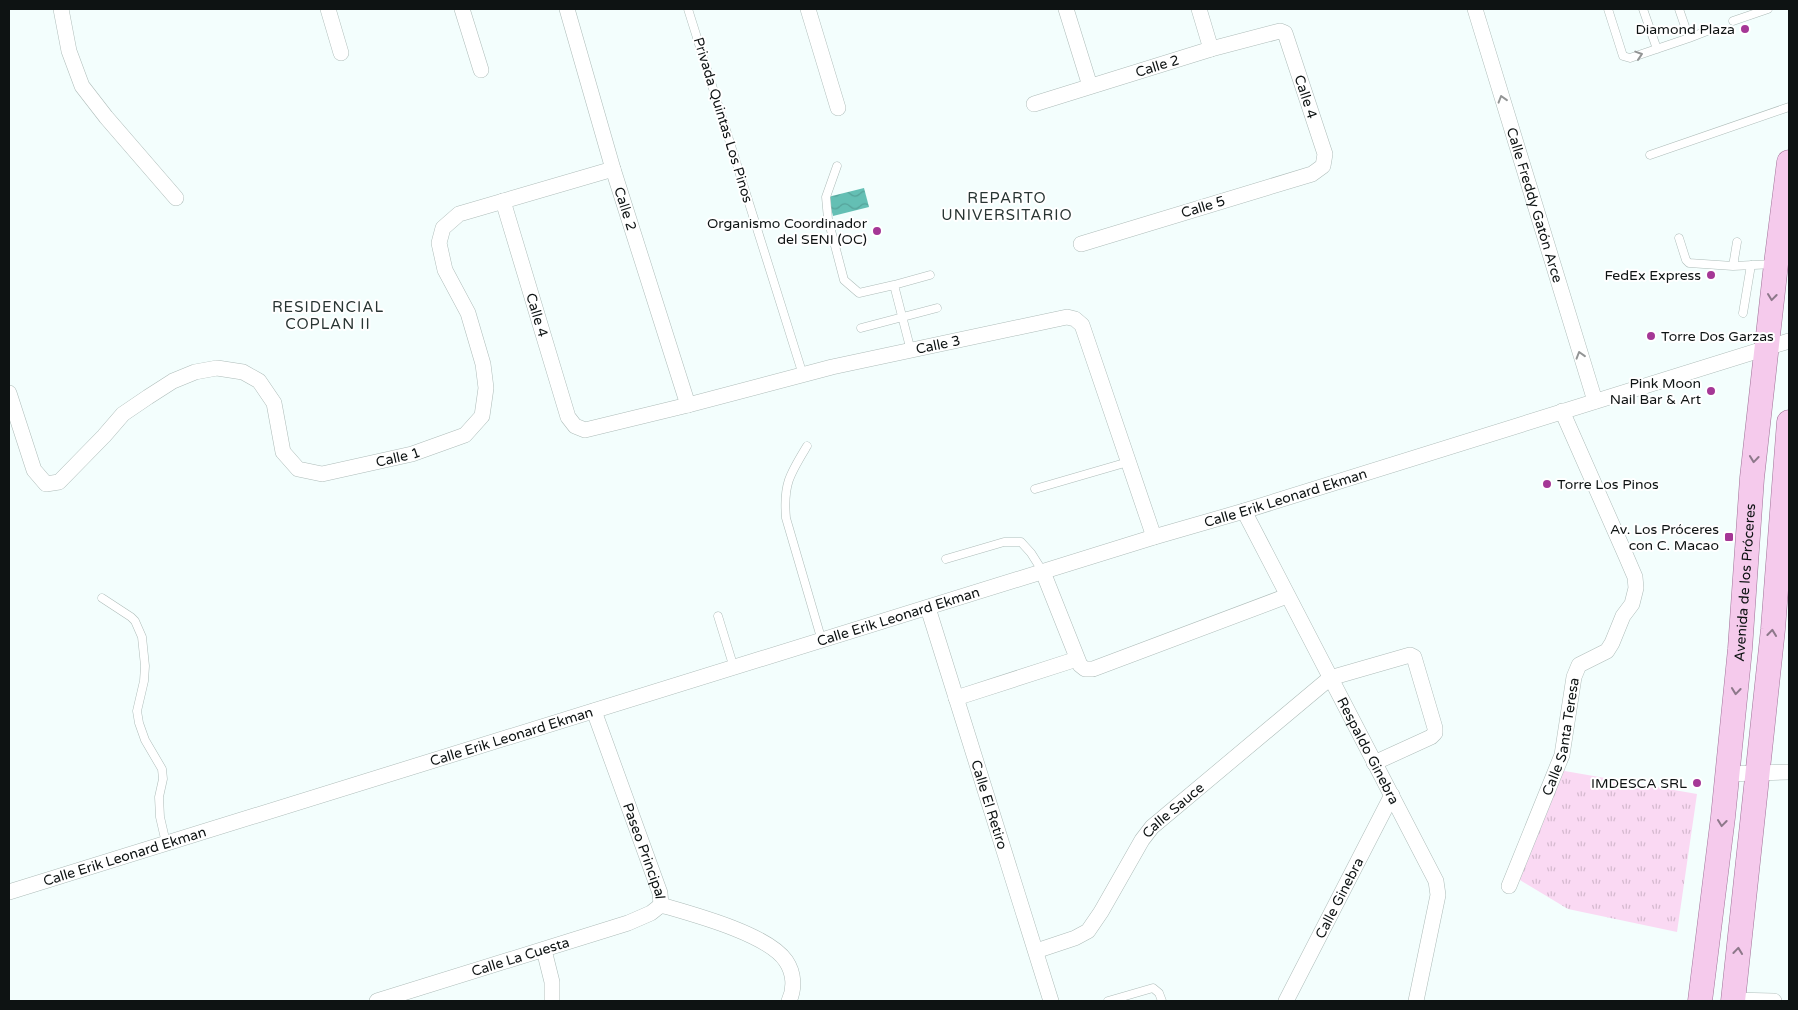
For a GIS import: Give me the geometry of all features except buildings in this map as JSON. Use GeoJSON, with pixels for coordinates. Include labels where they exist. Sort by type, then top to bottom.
{"type":"FeatureCollection","features":[{"type":"Feature","properties":{"kind":"main road","name":"Avenida de los Próceres"},"geometry":{"type":"LineString","coordinates":[[1700,1001],[1740,649],[1752,478],[1789,162]]}},
{"type":"Feature","properties":{"kind":"main road"},"geometry":{"type":"LineString","coordinates":[[1733,1000],[1773,629],[1789,422]]}},
{"type":"Feature","properties":{"kind":"street"},"geometry":{"type":"LineString","coordinates":[[60,9],[69,51],[82,86],[106,118],[176,198]]}},
{"type":"Feature","properties":{"kind":"street"},"geometry":{"type":"LineString","coordinates":[[328,9],[341,53]]}},
{"type":"Feature","properties":{"kind":"street"},"geometry":{"type":"LineString","coordinates":[[462,9],[481,70]]}},
{"type":"Feature","properties":{"kind":"street","name":"Calle 2"},"geometry":{"type":"LineString","coordinates":[[567,9],[613,169],[688,405]]}},
{"type":"Feature","properties":{"kind":"street"},"geometry":{"type":"LineString","coordinates":[[808,9],[838,108]]}},
{"type":"Feature","properties":{"kind":"street"},"geometry":{"type":"LineString","coordinates":[[1066,9],[1090,86]]}},
{"type":"Feature","properties":{"kind":"street"},"geometry":{"type":"LineString","coordinates":[[1199,9],[1211,49]]}},
{"type":"Feature","properties":{"kind":"street","name":"Calle Freddy Gatón Arce"},"geometry":{"type":"LineString","coordinates":[[1475,9],[1595,401]]}},
{"type":"Feature","properties":{"kind":"street","name":"Calle 2"},"geometry":{"type":"LineString","coordinates":[[1034,104],[1211,49],[1280,31]]}},
{"type":"Feature","properties":{"kind":"street","name":"Calle 4"},"geometry":{"type":"LineString","coordinates":[[1280,31],[1285,33],[1325,154],[1323,166]]}},
{"type":"Feature","properties":{"kind":"street","name":"Calle 5"},"geometry":{"type":"LineString","coordinates":[[1081,244],[1312,174],[1323,166]]}},
{"type":"Feature","properties":{"kind":"street","name":"Calle 1"},"geometry":{"type":"LineString","coordinates":[[9,393],[34,470],[46,484],[59,482],[123,414],[172,381],[194,372],[217,368],[243,372],[259,381],[274,403],[283,452],[298,469],[322,474],[412,454],[465,435],[482,416],[486,388],[483,364],[468,313],[445,270],[439,243],[443,228],[459,214],[613,169]]}},
{"type":"Feature","properties":{"kind":"street","name":"Calle 4"},"geometry":{"type":"LineString","coordinates":[[503,200],[568,417],[575,426]]}},
{"type":"Feature","properties":{"kind":"street","name":"Calle 3"},"geometry":{"type":"LineString","coordinates":[[575,426],[585,430],[803,375],[1067,317],[1076,319],[1082,325],[1154,537]]}},
{"type":"Feature","properties":{"kind":"street","name":"Calle Erik Leonard Ekman"},"geometry":{"type":"LineString","coordinates":[[9,892],[1789,341]]}},
{"type":"Feature","properties":{"kind":"street","name":"Calle Santa Teresa"},"geometry":{"type":"LineString","coordinates":[[1509,886],[1562,755],[1574,677],[1579,666],[1607,651],[1616,635],[1623,616],[1632,604],[1636,588],[1635,577],[1562,411]]}},
{"type":"Feature","properties":{"kind":"street","name":"Respaldo Ginebra"},"geometry":{"type":"LineString","coordinates":[[1244,511],[1432,871],[1438,895],[1416,1001]]}},
{"type":"Feature","properties":{"kind":"street"},"geometry":{"type":"LineString","coordinates":[[1042,572],[1081,664]]}},
{"type":"Feature","properties":{"kind":"street"},"geometry":{"type":"LineString","coordinates":[[956,698],[1081,664],[1093,669],[1287,596]]}},
{"type":"Feature","properties":{"kind":"street","name":"Calle El Retiro"},"geometry":{"type":"LineString","coordinates":[[928,608],[1051,1001]]}},
{"type":"Feature","properties":{"kind":"street"},"geometry":{"type":"LineString","coordinates":[[1330,678],[1405,655],[1414,657],[1435,733],[1431,737],[1374,762]]}},
{"type":"Feature","properties":{"kind":"street","name":"Calle Sauce"},"geometry":{"type":"LineString","coordinates":[[1036,950],[1075,938],[1088,931],[1142,840],[1152,827],[1330,678]]}},
{"type":"Feature","properties":{"kind":"street","name":"Paseo Principal"},"geometry":{"type":"LineString","coordinates":[[594,711],[660,893],[661,905],[734,928],[772,946],[786,960],[792,974],[793,992],[789,1001]]}},
{"type":"Feature","properties":{"kind":"street"},"geometry":{"type":"LineString","coordinates":[[1727,774],[1789,772]]}},
{"type":"Feature","properties":{"kind":"street","name":"Calle Ginebra"},"geometry":{"type":"LineString","coordinates":[[1286,1001],[1392,795]]}},
{"type":"Feature","properties":{"kind":"street","name":"Calle La Cuesta"},"geometry":{"type":"LineString","coordinates":[[377,1001],[628,923],[651,913],[661,905]]}},
{"type":"Feature","properties":{"kind":"street"},"geometry":{"type":"LineString","coordinates":[[544,950],[552,982],[552,1001]]}},
{"type":"Feature","properties":{"kind":"street"},"geometry":{"type":"LineString","coordinates":[[1733,1000],[1774,1001]]}},
{"type":"Feature","properties":{"kind":"lane","name":"Privada Quintas Los Pinos"},"geometry":{"type":"LineString","coordinates":[[688,9],[803,375]]}},
{"type":"Feature","properties":{"kind":"lane"},"geometry":{"type":"LineString","coordinates":[[1608,9],[1623,56],[1630,58],[1707,31]]}},
{"type":"Feature","properties":{"kind":"lane"},"geometry":{"type":"LineString","coordinates":[[1643,9],[1657,49]]}},
{"type":"Feature","properties":{"kind":"lane"},"geometry":{"type":"LineString","coordinates":[[1679,9],[1688,38]]}},
{"type":"Feature","properties":{"kind":"lane"},"geometry":{"type":"LineString","coordinates":[[1733,21],[1768,9]]}},
{"type":"Feature","properties":{"kind":"lane"},"geometry":{"type":"LineString","coordinates":[[1650,155],[1789,107]]}},
{"type":"Feature","properties":{"kind":"lane"},"geometry":{"type":"LineString","coordinates":[[837,166],[828,188],[826,204],[844,280],[859,293],[930,276]]}},
{"type":"Feature","properties":{"kind":"lane"},"geometry":{"type":"LineString","coordinates":[[1680,238],[1686,260],[1689,263],[1733,266],[1776,264]]}},
{"type":"Feature","properties":{"kind":"lane"},"geometry":{"type":"LineString","coordinates":[[1733,266],[1737,242]]}},
{"type":"Feature","properties":{"kind":"lane"},"geometry":{"type":"LineString","coordinates":[[1743,313],[1751,265]]}},
{"type":"Feature","properties":{"kind":"lane"},"geometry":{"type":"LineString","coordinates":[[894,285],[911,350]]}},
{"type":"Feature","properties":{"kind":"lane"},"geometry":{"type":"LineString","coordinates":[[861,328],[937,308]]}},
{"type":"Feature","properties":{"kind":"lane"},"geometry":{"type":"LineString","coordinates":[[807,446],[790,474],[784,499],[786,518],[822,641]]}},
{"type":"Feature","properties":{"kind":"lane"},"geometry":{"type":"LineString","coordinates":[[1035,489],[1128,462]]}},
{"type":"Feature","properties":{"kind":"lane"},"geometry":{"type":"LineString","coordinates":[[946,560],[1004,542],[1021,542],[1032,552],[1042,572]]}},
{"type":"Feature","properties":{"kind":"lane"},"geometry":{"type":"LineString","coordinates":[[102,598],[131,617],[142,637],[145,666],[138,710],[139,723],[145,740],[162,769],[160,817],[166,843]]}},
{"type":"Feature","properties":{"kind":"lane"},"geometry":{"type":"LineString","coordinates":[[718,616],[734,668]]}},
{"type":"Feature","properties":{"kind":"lane"},"geometry":{"type":"LineString","coordinates":[[1108,1001],[1153,988],[1159,993],[1162,1001]]}},
{"type":"Feature","properties":{"kind":"green space"},"geometry":{"type":"Polygon","coordinates":[[[1559,770],[1697,794],[1677,932],[1568,909],[1515,877],[1559,770]]]}},
{"type":"Feature","properties":{"kind":"water"},"geometry":{"type":"Polygon","coordinates":[[[864,188],[869,207],[833,216],[828,197],[864,188]]]}},
{"type":"Feature","properties":{"kind":"place","name":"Diamond Plaza"},"geometry":{"type":"Point","coordinates":[1745,29]}},
{"type":"Feature","properties":{"kind":"place","name":"Organismo Coordinador del SENI (OC)"},"geometry":{"type":"Point","coordinates":[877,231]}},
{"type":"Feature","properties":{"kind":"place","name":"FedEx Express"},"geometry":{"type":"Point","coordinates":[1711,275]}},
{"type":"Feature","properties":{"kind":"place","name":"Torre Dos Garzas"},"geometry":{"type":"Point","coordinates":[1651,336]}},
{"type":"Feature","properties":{"kind":"place","name":"Pink Moon Nail Bar & Art"},"geometry":{"type":"Point","coordinates":[1711,391]}},
{"type":"Feature","properties":{"kind":"place","name":"Torre Los Pinos"},"geometry":{"type":"Point","coordinates":[1547,484]}},
{"type":"Feature","properties":{"kind":"place","name":"Av. Los Próceres con C. Macao"},"geometry":{"type":"Point","coordinates":[1729,537]}},
{"type":"Feature","properties":{"kind":"place","name":"IMDESCA SRL"},"geometry":{"type":"Point","coordinates":[1697,783]}},
{"type":"Feature","properties":{"kind":"district","name":"REPARTO UNIVERSITARIO"},"geometry":{"type":"Point","coordinates":[1007,206]}},
{"type":"Feature","properties":{"kind":"district","name":"RESIDENCIAL COPLAN II"},"geometry":{"type":"Point","coordinates":[328,316]}}]}
